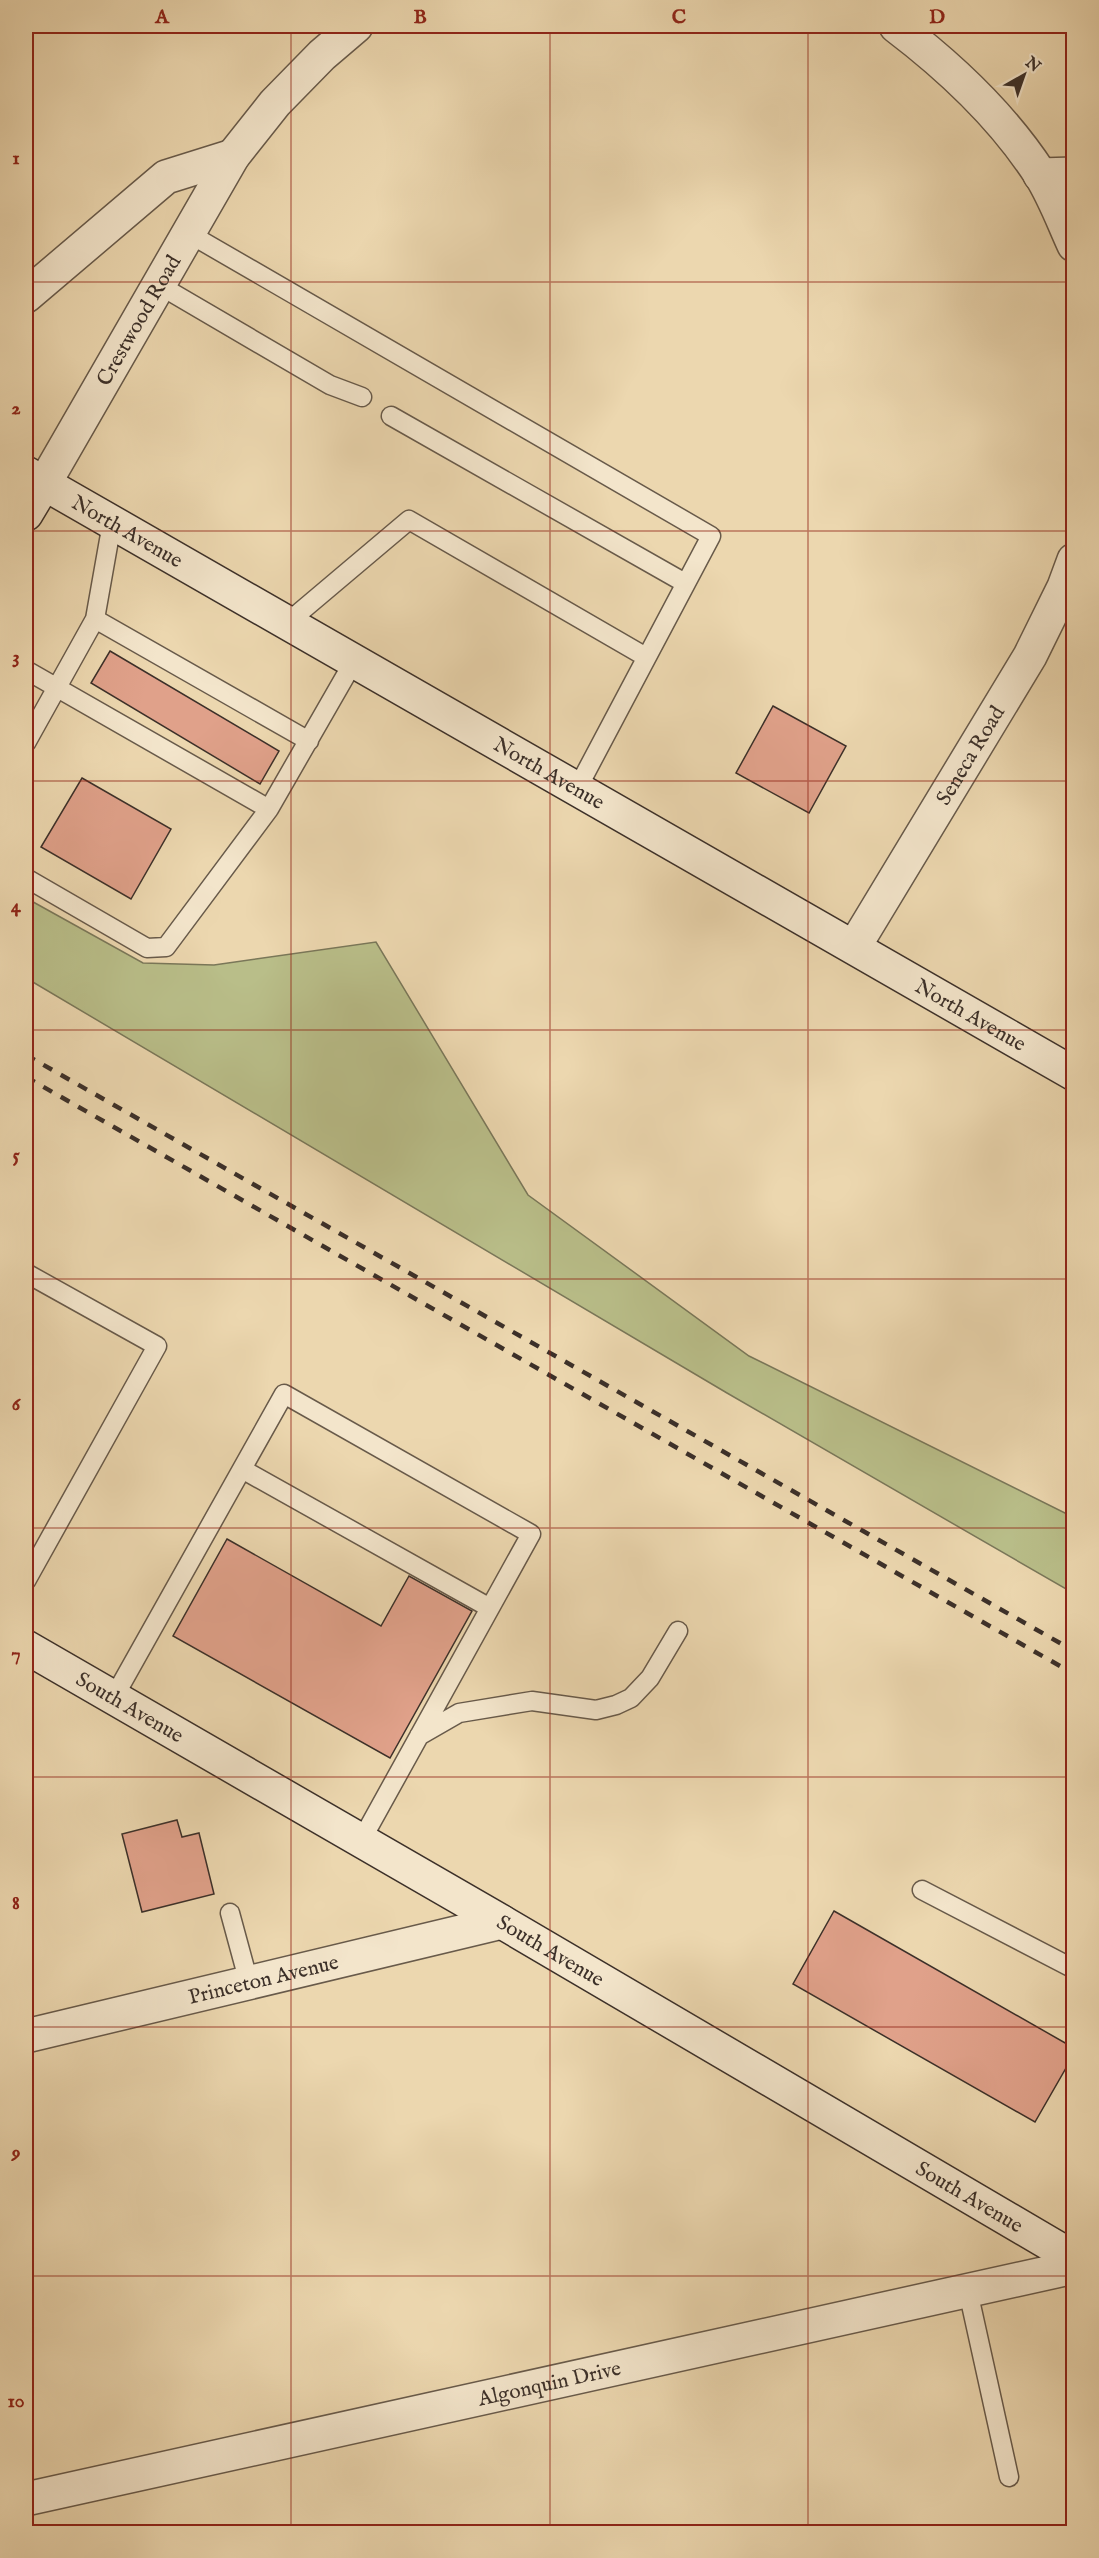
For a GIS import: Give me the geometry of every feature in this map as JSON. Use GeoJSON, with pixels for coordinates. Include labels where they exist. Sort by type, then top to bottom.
{"type":"FeatureCollection","features":[{"type":"Feature","properties":{"kind":"street","name":"Crestwood Road"},"geometry":{"type":"LineString","coordinates":[[26,514],[35,478],[159,285],[233,156],[275,103],[322,55],[356,26]]}},
{"type":"Feature","properties":{"kind":"street"},"geometry":{"type":"LineString","coordinates":[[896,26],[928,50],[998,120],[1040,175],[1074,245]]}},
{"type":"Feature","properties":{"kind":"street"},"geometry":{"type":"LineString","coordinates":[[26,296],[166,177],[233,156]]}},
{"type":"Feature","properties":{"kind":"street"},"geometry":{"type":"LineString","coordinates":[[1040,175],[1074,174]]}},
{"type":"Feature","properties":{"kind":"street","name":"North Avenue"},"geometry":{"type":"LineString","coordinates":[[35,478],[1074,1074]]}},
{"type":"Feature","properties":{"kind":"street","name":"Seneca Road"},"geometry":{"type":"LineString","coordinates":[[854,947],[1030,656],[1065,587],[1074,560]]}},
{"type":"Feature","properties":{"kind":"street","name":"South Avenue"},"geometry":{"type":"LineString","coordinates":[[26,1647],[502,1922],[1074,2258]]}},
{"type":"Feature","properties":{"kind":"street","name":"Princeton Avenue"},"geometry":{"type":"LineString","coordinates":[[26,2036],[502,1922]]}},
{"type":"Feature","properties":{"kind":"street","name":"Algonquin Drive"},"geometry":{"type":"LineString","coordinates":[[26,2499],[1074,2267]]}},
{"type":"Feature","properties":{"kind":"lane"},"geometry":{"type":"LineString","coordinates":[[188,233],[711,536],[578,789]]}},
{"type":"Feature","properties":{"kind":"lane"},"geometry":{"type":"LineString","coordinates":[[159,285],[330,385],[362,398]]}},
{"type":"Feature","properties":{"kind":"lane"},"geometry":{"type":"LineString","coordinates":[[391,416],[686,583]]}},
{"type":"Feature","properties":{"kind":"lane"},"geometry":{"type":"LineString","coordinates":[[287,623],[409,520],[646,657]]}},
{"type":"Feature","properties":{"kind":"lane"},"geometry":{"type":"LineString","coordinates":[[26,743],[95,619],[112,524]]}},
{"type":"Feature","properties":{"kind":"lane"},"geometry":{"type":"LineString","coordinates":[[95,619],[309,741]]}},
{"type":"Feature","properties":{"kind":"lane"},"geometry":{"type":"LineString","coordinates":[[26,878],[147,948],[166,947],[269,809],[354,661]]}},
{"type":"Feature","properties":{"kind":"lane"},"geometry":{"type":"LineString","coordinates":[[26,670],[269,809]]}},
{"type":"Feature","properties":{"kind":"lane"},"geometry":{"type":"LineString","coordinates":[[26,1273],[157,1346],[26,1581]]}},
{"type":"Feature","properties":{"kind":"lane"},"geometry":{"type":"LineString","coordinates":[[114,1697],[284,1394],[531,1534],[361,1842]]}},
{"type":"Feature","properties":{"kind":"lane"},"geometry":{"type":"LineString","coordinates":[[242,1469],[490,1608]]}},
{"type":"Feature","properties":{"kind":"lane"},"geometry":{"type":"LineString","coordinates":[[418,1737],[459,1713],[532,1701],[596,1710],[616,1705],[631,1698],[650,1678],[678,1631]]}},
{"type":"Feature","properties":{"kind":"lane"},"geometry":{"type":"LineString","coordinates":[[922,1890],[1074,1970]]}},
{"type":"Feature","properties":{"kind":"lane"},"geometry":{"type":"LineString","coordinates":[[230,1913],[249,1983]]}},
{"type":"Feature","properties":{"kind":"lane"},"geometry":{"type":"LineString","coordinates":[[968,2290],[1009,2477]]}},
{"type":"Feature","properties":{"kind":"green space"},"geometry":{"type":"Polygon","coordinates":[[[26,898],[143,963],[214,965],[376,942],[528,1195],[749,1356],[1073,1517],[1073,1593],[727,1393],[26,978],[26,898]]]}},
{"type":"Feature","properties":{"kind":"building"},"geometry":{"type":"Polygon","coordinates":[[[110,651],[279,751],[260,784],[91,683],[110,651]]]}},
{"type":"Feature","properties":{"kind":"building"},"geometry":{"type":"Polygon","coordinates":[[[773,706],[846,746],[809,813],[736,773],[773,706]]]}},
{"type":"Feature","properties":{"kind":"building"},"geometry":{"type":"Polygon","coordinates":[[[82,778],[171,829],[131,899],[41,847],[82,778]]]}},
{"type":"Feature","properties":{"kind":"building"},"geometry":{"type":"Polygon","coordinates":[[[227,1539],[381,1626],[409,1576],[472,1611],[390,1758],[173,1636],[227,1539]]]}},
{"type":"Feature","properties":{"kind":"building"},"geometry":{"type":"Polygon","coordinates":[[[177,1820],[182,1837],[199,1833],[214,1894],[142,1912],[122,1834],[177,1820]]]}},
{"type":"Feature","properties":{"kind":"building"},"geometry":{"type":"Polygon","coordinates":[[[834,1911],[1074,2048],[1074,2054],[1035,2122],[793,1984],[834,1911]]]}},
{"type":"Feature","properties":{"kind":"railway"},"geometry":{"type":"LineString","coordinates":[[26,1055],[1074,1651]]}},
{"type":"Feature","properties":{"kind":"railway"},"geometry":{"type":"LineString","coordinates":[[26,1077],[1074,1674]]}}]}
